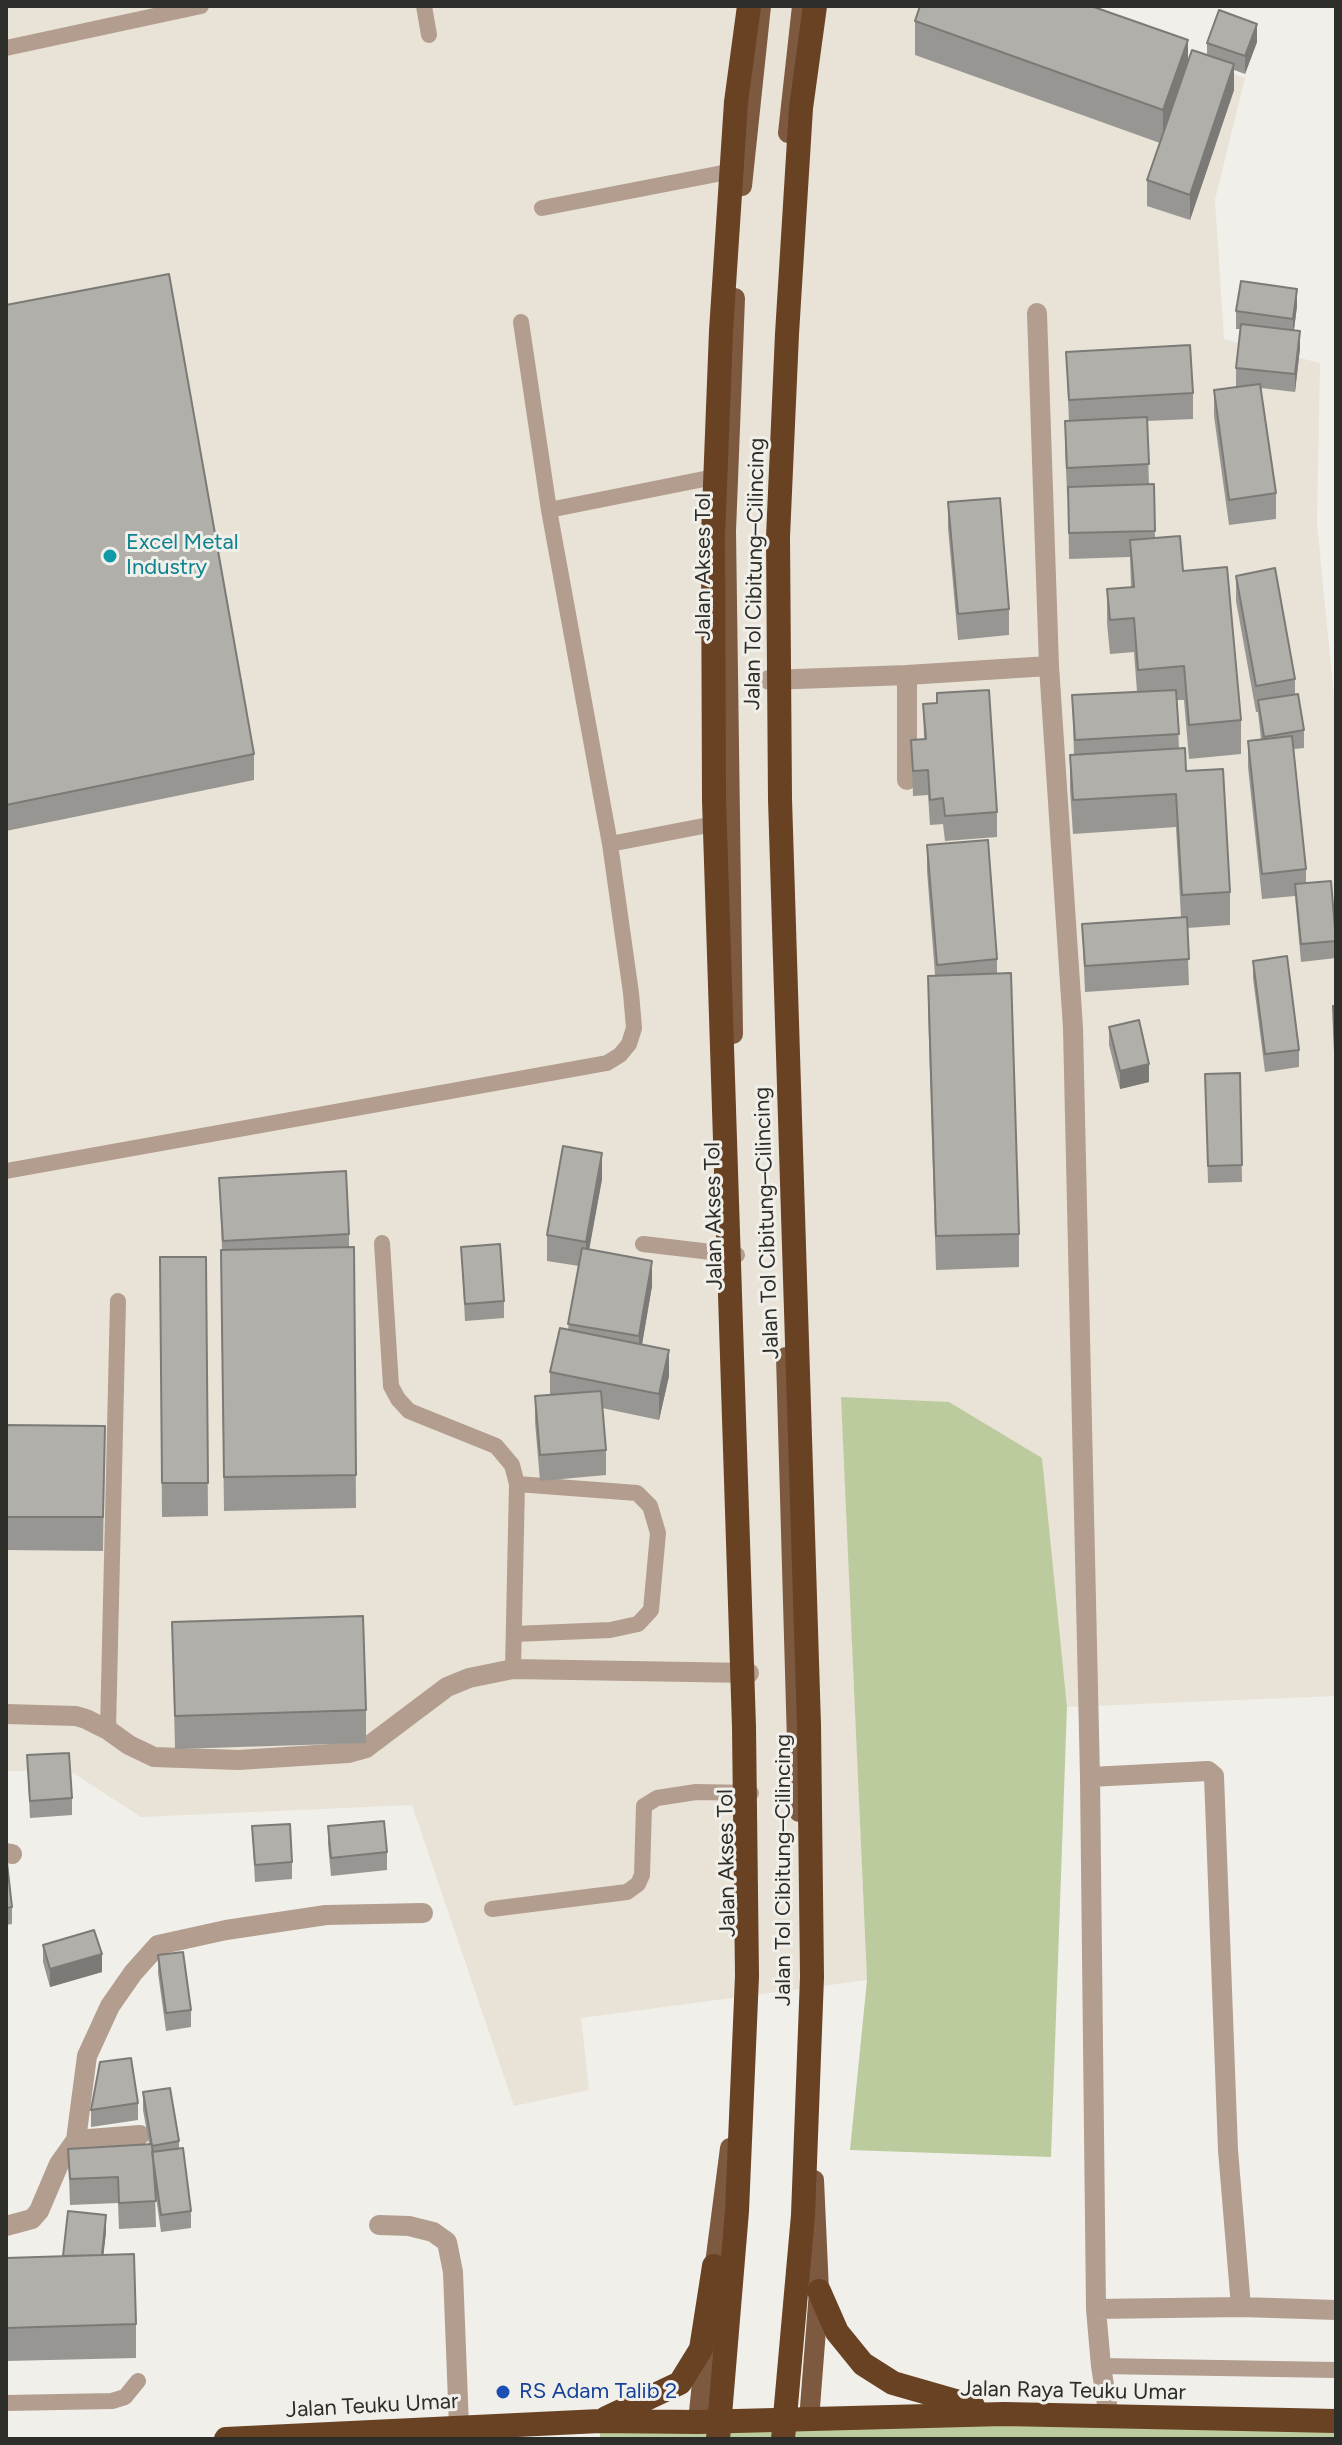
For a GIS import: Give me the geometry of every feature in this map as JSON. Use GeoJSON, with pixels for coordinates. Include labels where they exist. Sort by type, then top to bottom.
{"type":"FeatureCollection","features":[{"type":"Feature","properties":{"kind":"highway","name":"Jalan Tol Cibitung–Cilincing"},"geometry":{"type":"LineString","coordinates":[[718,2439],[737,2211],[747,1976],[743,1711],[714,800],[713,536],[721,331],[736,102],[749,6]]}},
{"type":"Feature","properties":{"kind":"highway","name":"Jalan Tol Cibitung–Cilincing"},"geometry":{"type":"LineString","coordinates":[[783,2439],[803,2215],[812,1977],[808,1695],[780,799],[778,537],[801,108],[815,6]]}},
{"type":"Feature","properties":{"kind":"highway"},"geometry":{"type":"LineString","coordinates":[[600,2421],[680,2383],[701,2349],[714,2266]]}},
{"type":"Feature","properties":{"kind":"highway"},"geometry":{"type":"LineString","coordinates":[[819,2291],[837,2332],[863,2364],[893,2383],[1004,2414]]}},
{"type":"Feature","properties":{"kind":"highway","name":"Jalan Raya Teuku Umar"},"geometry":{"type":"LineString","coordinates":[[809,2420],[1004,2414],[1336,2421]]}},
{"type":"Feature","properties":{"kind":"highway","name":"Jalan Teuku Umar"},"geometry":{"type":"LineString","coordinates":[[226,2439],[600,2421],[809,2420]]}},
{"type":"Feature","properties":{"kind":"highway"},"geometry":{"type":"LineString","coordinates":[[698,2422],[718,2439]]}},
{"type":"Feature","properties":{"kind":"main road","name":"Jalan Akses Tol"},"geometry":{"type":"LineString","coordinates":[[698,2422],[714,2266],[753,1977],[729,821],[726,531],[733,325],[743,169],[761,6]]}},
{"type":"Feature","properties":{"kind":"main road"},"geometry":{"type":"LineString","coordinates":[[802,6],[789,106],[778,317],[769,680],[798,1790],[819,2291],[809,2420]]}},
{"type":"Feature","properties":{"kind":"street"},"geometry":{"type":"LineString","coordinates":[[1037,313],[1049,666],[1073,1028],[1090,1777],[1096,2309],[1109,2417]]}},
{"type":"Feature","properties":{"kind":"street"},"geometry":{"type":"LineString","coordinates":[[769,680],[1049,666]]}},
{"type":"Feature","properties":{"kind":"street"},"geometry":{"type":"LineString","coordinates":[[907,675],[907,780]]}},
{"type":"Feature","properties":{"kind":"street"},"geometry":{"type":"LineString","coordinates":[[6,1714],[76,1716],[108,1730],[154,1757],[238,1760],[348,1753],[366,1748],[447,1687],[469,1678],[513,1669],[749,1673]]}},
{"type":"Feature","properties":{"kind":"street"},"geometry":{"type":"LineString","coordinates":[[1090,1777],[1208,1771],[1214,1776],[1228,2150],[1241,2307]]}},
{"type":"Feature","properties":{"kind":"street"},"geometry":{"type":"LineString","coordinates":[[6,2226],[32,2219],[39,2211],[59,2164],[76,2140],[87,2056],[110,2006],[158,1945],[226,1930],[326,1915],[423,1913]]}},
{"type":"Feature","properties":{"kind":"street"},"geometry":{"type":"LineString","coordinates":[[76,2140],[140,2135]]}},
{"type":"Feature","properties":{"kind":"street"},"geometry":{"type":"LineString","coordinates":[[379,2225],[409,2226],[433,2232],[447,2242],[453,2272],[459,2427]]}},
{"type":"Feature","properties":{"kind":"street"},"geometry":{"type":"LineString","coordinates":[[1096,2309],[1241,2307],[1336,2310]]}},
{"type":"Feature","properties":{"kind":"lane"},"geometry":{"type":"LineString","coordinates":[[6,48],[201,6]]}},
{"type":"Feature","properties":{"kind":"lane"},"geometry":{"type":"LineString","coordinates":[[424,6],[429,35]]}},
{"type":"Feature","properties":{"kind":"lane"},"geometry":{"type":"LineString","coordinates":[[542,208],[743,169]]}},
{"type":"Feature","properties":{"kind":"lane"},"geometry":{"type":"LineString","coordinates":[[6,1171],[607,1063],[620,1055],[629,1044],[634,1028],[610,844],[549,510],[521,322]]}},
{"type":"Feature","properties":{"kind":"lane"},"geometry":{"type":"LineString","coordinates":[[549,510],[729,474]]}},
{"type":"Feature","properties":{"kind":"lane"},"geometry":{"type":"LineString","coordinates":[[610,844],[729,821]]}},
{"type":"Feature","properties":{"kind":"lane"},"geometry":{"type":"LineString","coordinates":[[382,1243],[391,1386],[398,1399],[409,1411],[496,1446],[512,1465],[517,1484],[513,1669]]}},
{"type":"Feature","properties":{"kind":"lane"},"geometry":{"type":"LineString","coordinates":[[643,1244],[738,1256]]}},
{"type":"Feature","properties":{"kind":"lane"},"geometry":{"type":"LineString","coordinates":[[108,1730],[118,1301]]}},
{"type":"Feature","properties":{"kind":"lane"},"geometry":{"type":"LineString","coordinates":[[514,1634],[610,1630],[638,1624],[651,1610],[658,1533],[650,1506],[637,1493],[517,1484]]}},
{"type":"Feature","properties":{"kind":"lane"},"geometry":{"type":"LineString","coordinates":[[492,1909],[627,1892],[638,1884],[642,1875],[644,1806],[657,1798],[696,1792],[751,1793]]}},
{"type":"Feature","properties":{"kind":"lane"},"geometry":{"type":"LineString","coordinates":[[1101,2366],[1336,2370]]}},
{"type":"Feature","properties":{"kind":"lane"},"geometry":{"type":"LineString","coordinates":[[6,2403],[112,2401],[125,2397],[138,2381]]}},
{"type":"Feature","properties":{"kind":"shaded area"},"geometry":{"type":"Polygon","coordinates":[[[6,6],[1082,6],[1085,14],[1245,78],[1215,200],[1224,339],[1320,363],[1317,523],[1336,718],[1336,1696],[1067,1707],[1041,1458],[842,1397],[867,1980],[581,2018],[589,2090],[514,2106],[412,1805],[141,1817],[70,1771],[6,1771],[6,6]]]}},
{"type":"Feature","properties":{"kind":"green space"},"geometry":{"type":"Polygon","coordinates":[[[841,1397],[949,1402],[1042,1458],[1067,1707],[1051,2157],[850,2150],[867,1980],[841,1397]]]}},
{"type":"Feature","properties":{"kind":"green space"},"geometry":{"type":"Polygon","coordinates":[[[600,2421],[1336,2421],[1336,2439],[600,2439],[600,2421]]]}},
{"type":"Feature","properties":{"kind":"building"},"geometry":{"type":"Polygon","coordinates":[[[920,6],[1091,6],[1188,40],[1163,110],[915,21],[920,6]]]}},
{"type":"Feature","properties":{"kind":"building"},"geometry":{"type":"Polygon","coordinates":[[[1219,10],[1257,24],[1245,56],[1207,43],[1219,10]]]}},
{"type":"Feature","properties":{"kind":"building"},"geometry":{"type":"Polygon","coordinates":[[[1192,50],[1234,64],[1190,195],[1147,180],[1192,50]]]}},
{"type":"Feature","properties":{"kind":"building","name":"Excel Metal Industry"},"geometry":{"type":"Polygon","coordinates":[[[169,274],[254,754],[6,805],[6,305],[169,274]]]}},
{"type":"Feature","properties":{"kind":"building"},"geometry":{"type":"Polygon","coordinates":[[[1241,281],[1297,289],[1293,319],[1236,311],[1241,281]]]}},
{"type":"Feature","properties":{"kind":"building"},"geometry":{"type":"Polygon","coordinates":[[[1241,324],[1300,331],[1295,374],[1236,368],[1241,324]]]}},
{"type":"Feature","properties":{"kind":"building"},"geometry":{"type":"Polygon","coordinates":[[[1190,345],[1193,393],[1069,400],[1066,352],[1190,345]]]}},
{"type":"Feature","properties":{"kind":"building"},"geometry":{"type":"Polygon","coordinates":[[[1260,384],[1276,493],[1229,500],[1214,390],[1260,384]]]}},
{"type":"Feature","properties":{"kind":"building"},"geometry":{"type":"Polygon","coordinates":[[[1147,417],[1149,464],[1067,468],[1065,421],[1147,417]]]}},
{"type":"Feature","properties":{"kind":"building"},"geometry":{"type":"Polygon","coordinates":[[[1154,484],[1155,531],[1069,533],[1068,487],[1154,484]]]}},
{"type":"Feature","properties":{"kind":"building"},"geometry":{"type":"Polygon","coordinates":[[[1000,498],[1009,609],[958,614],[948,502],[1000,498]]]}},
{"type":"Feature","properties":{"kind":"building"},"geometry":{"type":"Polygon","coordinates":[[[1180,536],[1183,571],[1227,567],[1241,720],[1189,725],[1184,666],[1138,670],[1134,618],[1110,620],[1107,589],[1134,587],[1130,540],[1180,536]]]}},
{"type":"Feature","properties":{"kind":"building"},"geometry":{"type":"Polygon","coordinates":[[[1275,568],[1295,679],[1256,686],[1236,576],[1275,568]]]}},
{"type":"Feature","properties":{"kind":"building"},"geometry":{"type":"Polygon","coordinates":[[[989,690],[997,812],[945,816],[943,798],[930,800],[928,770],[913,771],[911,740],[926,739],[923,704],[937,703],[937,693],[989,690]]]}},
{"type":"Feature","properties":{"kind":"building"},"geometry":{"type":"Polygon","coordinates":[[[1176,690],[1179,734],[1075,740],[1072,695],[1176,690]]]}},
{"type":"Feature","properties":{"kind":"building"},"geometry":{"type":"Polygon","coordinates":[[[1298,694],[1304,730],[1264,737],[1258,700],[1298,694]]]}},
{"type":"Feature","properties":{"kind":"building"},"geometry":{"type":"Polygon","coordinates":[[[1292,736],[1306,869],[1262,874],[1248,741],[1292,736]]]}},
{"type":"Feature","properties":{"kind":"building"},"geometry":{"type":"Polygon","coordinates":[[[1185,748],[1186,771],[1223,769],[1230,892],[1182,895],[1176,794],[1073,800],[1070,755],[1185,748]]]}},
{"type":"Feature","properties":{"kind":"building"},"geometry":{"type":"Polygon","coordinates":[[[988,840],[997,959],[937,965],[927,845],[988,840]]]}},
{"type":"Feature","properties":{"kind":"building"},"geometry":{"type":"Polygon","coordinates":[[[1331,881],[1336,941],[1301,944],[1295,884],[1331,881]]]}},
{"type":"Feature","properties":{"kind":"building"},"geometry":{"type":"Polygon","coordinates":[[[1187,917],[1189,959],[1085,966],[1082,924],[1187,917]]]}},
{"type":"Feature","properties":{"kind":"building"},"geometry":{"type":"Polygon","coordinates":[[[1287,956],[1299,1050],[1265,1054],[1253,961],[1287,956]]]}},
{"type":"Feature","properties":{"kind":"building"},"geometry":{"type":"Polygon","coordinates":[[[1011,973],[1019,1234],[936,1236],[928,976],[1011,973]]]}},
{"type":"Feature","properties":{"kind":"building"},"geometry":{"type":"Polygon","coordinates":[[[1333,1006],[1336,1006],[1336,1052],[1335,1052],[1333,1006]]]}},
{"type":"Feature","properties":{"kind":"building"},"geometry":{"type":"Polygon","coordinates":[[[1139,1020],[1149,1064],[1120,1071],[1109,1027],[1139,1020]]]}},
{"type":"Feature","properties":{"kind":"building"},"geometry":{"type":"Polygon","coordinates":[[[1240,1073],[1242,1165],[1208,1166],[1205,1074],[1240,1073]]]}},
{"type":"Feature","properties":{"kind":"building"},"geometry":{"type":"Polygon","coordinates":[[[563,1146],[602,1153],[586,1242],[547,1235],[563,1146]]]}},
{"type":"Feature","properties":{"kind":"building"},"geometry":{"type":"Polygon","coordinates":[[[346,1171],[349,1234],[223,1241],[219,1178],[346,1171]]]}},
{"type":"Feature","properties":{"kind":"building"},"geometry":{"type":"Polygon","coordinates":[[[500,1244],[504,1301],[465,1304],[461,1247],[500,1244]]]}},
{"type":"Feature","properties":{"kind":"building"},"geometry":{"type":"Polygon","coordinates":[[[354,1247],[356,1475],[224,1477],[221,1250],[354,1247]]]}},
{"type":"Feature","properties":{"kind":"building"},"geometry":{"type":"Polygon","coordinates":[[[582,1248],[652,1261],[639,1336],[568,1324],[582,1248]]]}},
{"type":"Feature","properties":{"kind":"building"},"geometry":{"type":"Polygon","coordinates":[[[160,1257],[206,1257],[208,1483],[162,1483],[160,1257]]]}},
{"type":"Feature","properties":{"kind":"building"},"geometry":{"type":"Polygon","coordinates":[[[560,1328],[669,1350],[659,1394],[550,1372],[560,1328]]]}},
{"type":"Feature","properties":{"kind":"building"},"geometry":{"type":"Polygon","coordinates":[[[601,1391],[606,1450],[540,1455],[535,1396],[601,1391]]]}},
{"type":"Feature","properties":{"kind":"building"},"geometry":{"type":"Polygon","coordinates":[[[6,1425],[105,1426],[103,1517],[6,1517],[6,1425]]]}},
{"type":"Feature","properties":{"kind":"building"},"geometry":{"type":"Polygon","coordinates":[[[363,1616],[366,1710],[175,1716],[172,1622],[363,1616]]]}},
{"type":"Feature","properties":{"kind":"building"},"geometry":{"type":"Polygon","coordinates":[[[69,1753],[72,1798],[30,1801],[27,1755],[69,1753]]]}},
{"type":"Feature","properties":{"kind":"building"},"geometry":{"type":"Polygon","coordinates":[[[384,1821],[387,1852],[331,1858],[328,1826],[384,1821]]]}},
{"type":"Feature","properties":{"kind":"building"},"geometry":{"type":"Polygon","coordinates":[[[290,1824],[292,1862],[255,1865],[252,1826],[290,1824]]]}},
{"type":"Feature","properties":{"kind":"building"},"geometry":{"type":"Polygon","coordinates":[[[6,1854],[12,1907],[6,1908],[6,1854]]]}},
{"type":"Feature","properties":{"kind":"building"},"geometry":{"type":"Polygon","coordinates":[[[94,1930],[102,1954],[50,1969],[43,1945],[94,1930]]]}},
{"type":"Feature","properties":{"kind":"building"},"geometry":{"type":"Polygon","coordinates":[[[183,1952],[191,2010],[166,2013],[158,1955],[183,1952]]]}},
{"type":"Feature","properties":{"kind":"building"},"geometry":{"type":"Polygon","coordinates":[[[131,2058],[138,2103],[91,2110],[100,2062],[131,2058]]]}},
{"type":"Feature","properties":{"kind":"building"},"geometry":{"type":"Polygon","coordinates":[[[170,2088],[179,2141],[152,2146],[143,2092],[170,2088]]]}},
{"type":"Feature","properties":{"kind":"building"},"geometry":{"type":"Polygon","coordinates":[[[152,2144],[156,2201],[119,2203],[118,2177],[70,2179],[68,2149],[152,2144]]]}},
{"type":"Feature","properties":{"kind":"building"},"geometry":{"type":"Polygon","coordinates":[[[183,2148],[191,2211],[161,2215],[152,2152],[183,2148]]]}},
{"type":"Feature","properties":{"kind":"building"},"geometry":{"type":"Polygon","coordinates":[[[68,2211],[106,2215],[102,2255],[63,2256],[68,2211]]]}},
{"type":"Feature","properties":{"kind":"building"},"geometry":{"type":"Polygon","coordinates":[[[134,2254],[136,2324],[6,2328],[6,2258],[134,2254]]]}},
{"type":"Feature","properties":{"kind":"place","name":"Excel Metal Industry"},"geometry":{"type":"Point","coordinates":[110,556]}},
{"type":"Feature","properties":{"kind":"place","name":"RS Adam Talib 2"},"geometry":{"type":"Point","coordinates":[503,2392]}}]}
